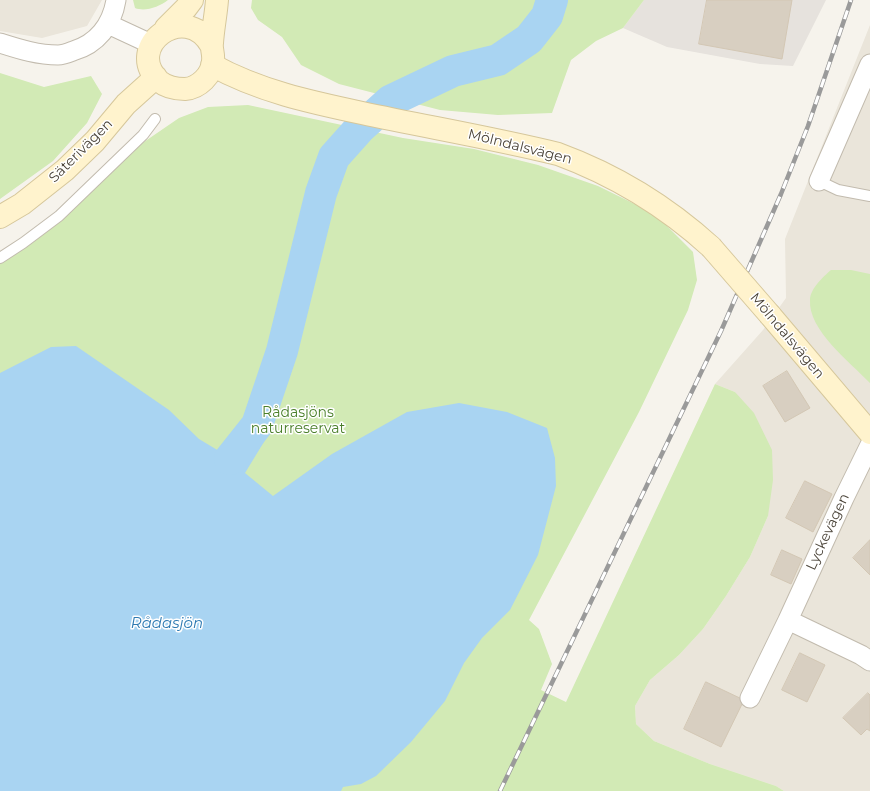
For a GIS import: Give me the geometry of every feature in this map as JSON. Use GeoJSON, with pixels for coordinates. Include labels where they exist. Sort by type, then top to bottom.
{"type":"FeatureCollection","features":[{"type":"Feature","properties":{"kind":"street"},"geometry":{"type":"LineString","coordinates":[[0,43],[25,52],[59,56],[79,50],[98,38],[108,24],[114,11],[116,0]]}},
{"type":"Feature","properties":{"kind":"street"},"geometry":{"type":"LineString","coordinates":[[192,0],[186,8],[157,35],[151,44],[149,61],[156,77],[168,86],[178,89],[197,85],[205,78],[212,55],[217,0]]}},
{"type":"Feature","properties":{"kind":"street"},"geometry":{"type":"LineString","coordinates":[[108,24],[151,44]]}},
{"type":"Feature","properties":{"kind":"street"},"geometry":{"type":"LineString","coordinates":[[166,28],[176,25],[192,26],[206,35],[212,55]]}},
{"type":"Feature","properties":{"kind":"street","name":"Mölndalsvägen"},"geometry":{"type":"LineString","coordinates":[[212,55],[243,81],[263,88],[325,105],[558,154],[586,165],[668,211],[711,247],[770,314],[870,433]]}},
{"type":"Feature","properties":{"kind":"street"},"geometry":{"type":"LineString","coordinates":[[819,181],[870,64]]}},
{"type":"Feature","properties":{"kind":"street","name":"Säterivägen"},"geometry":{"type":"LineString","coordinates":[[0,217],[22,204],[66,170],[95,141],[126,104],[156,77]]}},
{"type":"Feature","properties":{"kind":"street","name":"Lyckevägen"},"geometry":{"type":"LineString","coordinates":[[750,698],[870,445]]}},
{"type":"Feature","properties":{"kind":"street"},"geometry":{"type":"LineString","coordinates":[[788,620],[861,655],[870,661]]}},
{"type":"Feature","properties":{"kind":"lane"},"geometry":{"type":"LineString","coordinates":[[0,258],[24,244],[59,216],[143,135],[155,119]]}},
{"type":"Feature","properties":{"kind":"lane"},"geometry":{"type":"LineString","coordinates":[[819,181],[838,190],[870,196]]}},
{"type":"Feature","properties":{"kind":"shaded area"},"geometry":{"type":"Polygon","coordinates":[[[0,0],[102,0],[87,26],[42,38],[0,31],[0,0]]]}},
{"type":"Feature","properties":{"kind":"shaded area"},"geometry":{"type":"Polygon","coordinates":[[[644,0],[826,0],[793,66],[760,64],[667,47],[623,28],[644,0]]]}},
{"type":"Feature","properties":{"kind":"shaded area"},"geometry":{"type":"Polygon","coordinates":[[[870,25],[870,791],[784,791],[776,786],[710,764],[654,741],[636,724],[635,706],[650,680],[679,655],[703,629],[726,596],[750,557],[768,516],[735,392],[715,384],[763,330],[786,298],[785,239],[870,25]]]}},
{"type":"Feature","properties":{"kind":"green space"},"geometry":{"type":"Polygon","coordinates":[[[133,0],[168,0],[156,7],[139,9],[135,8],[133,0]]]}},
{"type":"Feature","properties":{"kind":"green space"},"geometry":{"type":"Polygon","coordinates":[[[252,0],[644,0],[623,28],[596,41],[571,60],[552,113],[498,115],[440,110],[339,84],[301,65],[282,37],[258,20],[251,8],[252,0]]]}},
{"type":"Feature","properties":{"kind":"green space"},"geometry":{"type":"Polygon","coordinates":[[[0,73],[44,87],[91,76],[102,94],[87,123],[53,161],[0,199],[0,73]]]}},
{"type":"Feature","properties":{"kind":"green space","name":"Rådasjöns naturreservat"},"geometry":{"type":"Polygon","coordinates":[[[248,105],[403,138],[474,149],[538,165],[598,186],[655,214],[693,252],[697,280],[688,310],[639,412],[529,620],[539,629],[552,664],[541,690],[566,702],[715,384],[735,392],[754,413],[772,450],[773,480],[768,516],[750,557],[726,596],[703,629],[679,655],[650,680],[635,706],[636,724],[654,741],[710,764],[776,786],[784,791],[0,791],[0,253],[86,196],[141,144],[179,118],[208,107],[248,105]]]}},
{"type":"Feature","properties":{"kind":"green space"},"geometry":{"type":"Polygon","coordinates":[[[831,270],[851,270],[870,274],[870,383],[832,345],[816,323],[811,311],[810,300],[812,292],[824,276],[831,270]]]}},
{"type":"Feature","properties":{"kind":"water","name":"Rådasjön"},"geometry":{"type":"Polygon","coordinates":[[[76,346],[169,410],[199,439],[219,451],[247,418],[270,432],[245,473],[273,496],[332,454],[407,412],[459,403],[507,412],[547,428],[555,458],[556,486],[538,555],[510,610],[482,638],[464,663],[445,701],[411,742],[376,776],[361,784],[343,787],[341,791],[0,791],[0,373],[51,347],[76,346]]]}},
{"type":"Feature","properties":{"kind":"building"},"geometry":{"type":"Polygon","coordinates":[[[707,0],[792,0],[782,59],[699,44],[707,0]]]}},
{"type":"Feature","properties":{"kind":"building"},"geometry":{"type":"Polygon","coordinates":[[[787,371],[810,408],[785,422],[763,386],[787,371]]]}},
{"type":"Feature","properties":{"kind":"building"},"geometry":{"type":"Polygon","coordinates":[[[805,481],[832,494],[813,532],[786,518],[805,481]]]}},
{"type":"Feature","properties":{"kind":"building"},"geometry":{"type":"Polygon","coordinates":[[[870,540],[870,575],[853,558],[870,540]]]}},
{"type":"Feature","properties":{"kind":"building"},"geometry":{"type":"Polygon","coordinates":[[[782,550],[802,559],[791,584],[771,575],[782,550]]]}},
{"type":"Feature","properties":{"kind":"building"},"geometry":{"type":"Polygon","coordinates":[[[800,653],[825,665],[807,702],[782,690],[800,653]]]}},
{"type":"Feature","properties":{"kind":"building"},"geometry":{"type":"Polygon","coordinates":[[[706,682],[744,700],[721,747],[684,729],[706,682]]]}},
{"type":"Feature","properties":{"kind":"building"},"geometry":{"type":"Polygon","coordinates":[[[868,693],[870,695],[870,731],[867,729],[861,735],[843,718],[868,693]]]}},
{"type":"Feature","properties":{"kind":"waterway"},"geometry":{"type":"LineString","coordinates":[[230,459],[257,425],[282,351],[321,193],[334,157],[359,129],[390,101],[453,71],[498,60],[529,39],[547,16],[552,0]]}},
{"type":"Feature","properties":{"kind":"railway"},"geometry":{"type":"LineString","coordinates":[[500,791],[721,331],[781,194],[808,126],[851,0]]}}]}
